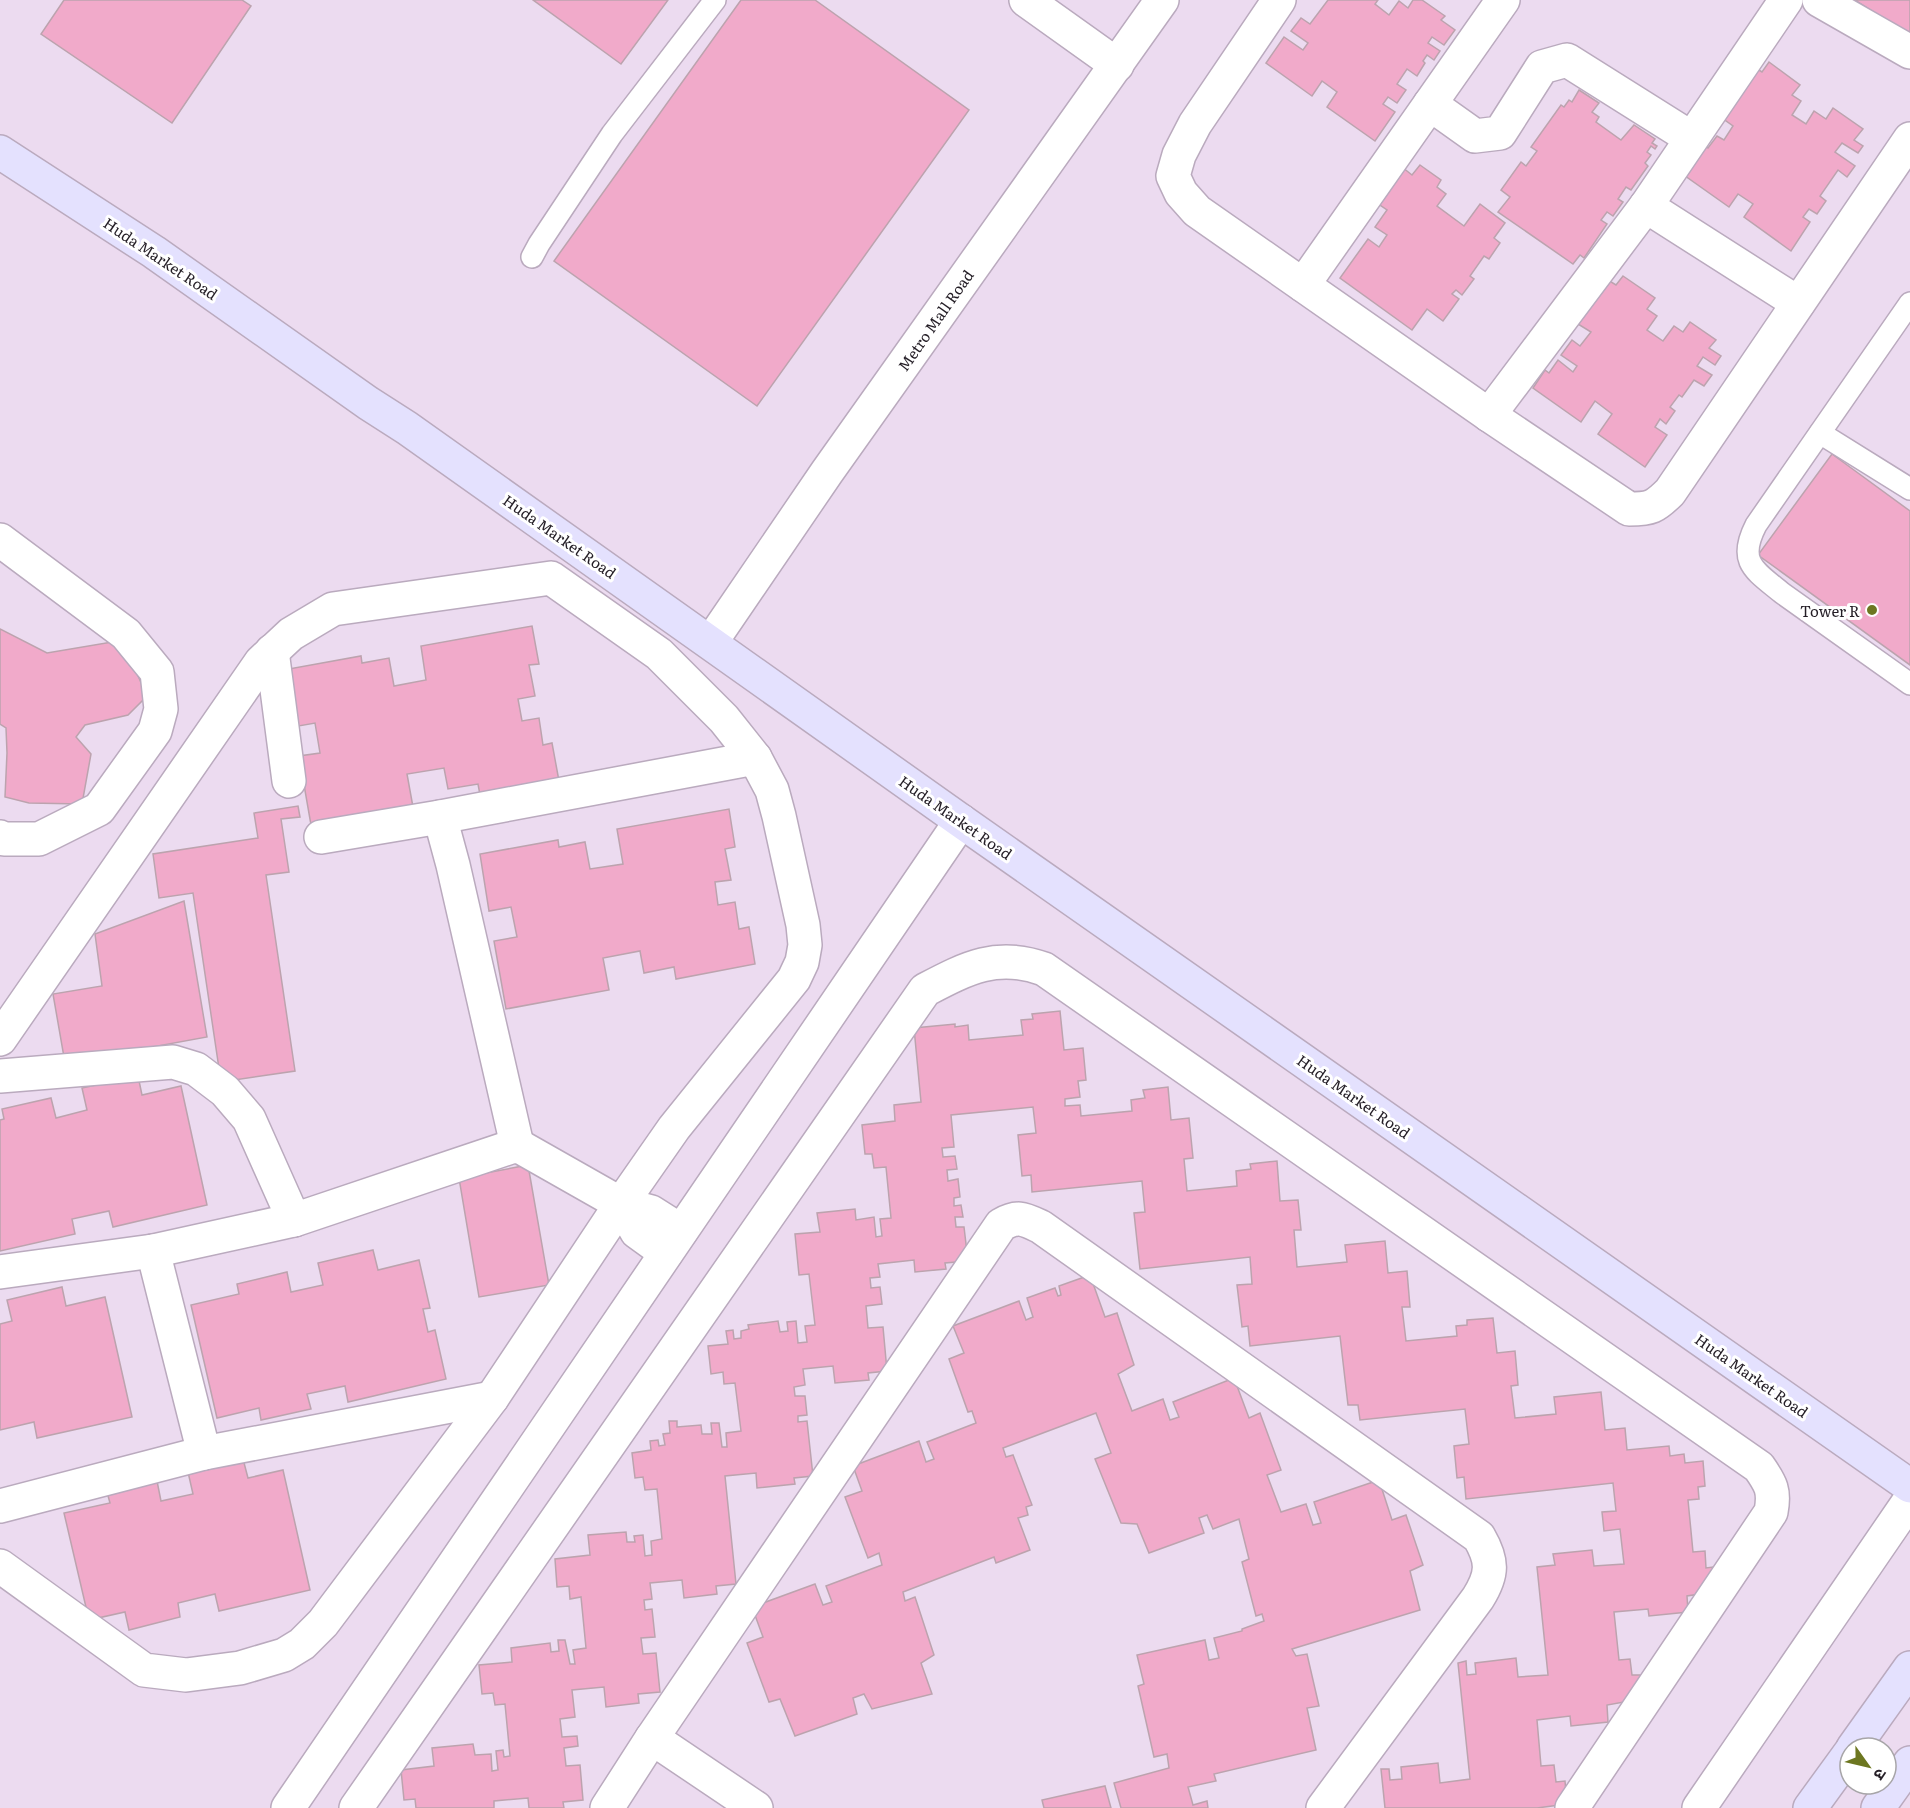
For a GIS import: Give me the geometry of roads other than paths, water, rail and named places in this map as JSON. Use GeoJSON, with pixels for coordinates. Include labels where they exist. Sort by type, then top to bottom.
{"type":"FeatureCollection","features":[{"type":"Feature","properties":{"kind":"street"},"geometry":{"type":"LineString","coordinates":[[1026,0],[1117,64]]}},
{"type":"Feature","properties":{"kind":"street","name":"Metro Mall Road"},"geometry":{"type":"LineString","coordinates":[[711,642],[827,472],[1162,0]]}},
{"type":"Feature","properties":{"kind":"street"},"geometry":{"type":"LineString","coordinates":[[1279,0],[1195,124],[1179,155],[1173,176],[1181,193],[1197,211],[1629,509],[1656,506],[1670,492],[1910,139]]}},
{"type":"Feature","properties":{"kind":"street"},"geometry":{"type":"LineString","coordinates":[[1303,285],[1503,0]]}},
{"type":"Feature","properties":{"kind":"street"},"geometry":{"type":"LineString","coordinates":[[1489,414],[1646,206],[1786,0]]}},
{"type":"Feature","properties":{"kind":"street"},"geometry":{"type":"LineString","coordinates":[[1819,0],[1910,52]]}},
{"type":"Feature","properties":{"kind":"street"},"geometry":{"type":"LineString","coordinates":[[1430,105],[1475,136],[1500,133],[1542,67],[1567,60],[1691,138]]}},
{"type":"Feature","properties":{"kind":"street","name":"Huda Market Road"},"geometry":{"type":"LineString","coordinates":[[0,152],[154,252],[1910,1486]]}},
{"type":"Feature","properties":{"kind":"street"},"geometry":{"type":"LineString","coordinates":[[1646,206],[1798,303]]}},
{"type":"Feature","properties":{"kind":"street"},"geometry":{"type":"LineString","coordinates":[[0,540],[126,634],[157,672],[161,709],[155,731],[99,809],[39,839],[0,837]]}},
{"type":"Feature","properties":{"kind":"street"},"geometry":{"type":"LineString","coordinates":[[0,1039],[261,662],[291,634],[333,609],[551,578],[659,654],[724,719],[755,758],[772,790],[803,925],[805,945],[794,979],[674,1128],[492,1398],[323,1623],[302,1644],[284,1655],[240,1668],[186,1675],[144,1670],[0,1566]]}},
{"type":"Feature","properties":{"kind":"street"},"geometry":{"type":"LineString","coordinates":[[272,651],[289,781]]}},
{"type":"Feature","properties":{"kind":"street"},"geometry":{"type":"LineString","coordinates":[[321,837],[755,758]]}},
{"type":"Feature","properties":{"kind":"street"},"geometry":{"type":"LineString","coordinates":[[440,817],[517,1145],[621,1204],[651,1212],[673,1242]]}},
{"type":"Feature","properties":{"kind":"street"},"geometry":{"type":"LineString","coordinates":[[288,1808],[961,821]]}},
{"type":"Feature","properties":{"kind":"street"},"geometry":{"type":"LineString","coordinates":[[356,1808],[925,990],[965,969],[986,963],[1009,961],[1027,963],[1044,969],[1760,1467],[1770,1482],[1774,1497],[1771,1512],[1572,1808]]}},
{"type":"Feature","properties":{"kind":"street"},"geometry":{"type":"LineString","coordinates":[[0,1076],[173,1062],[196,1070],[225,1091],[249,1119],[294,1220]]}},
{"type":"Feature","properties":{"kind":"street"},"geometry":{"type":"LineString","coordinates":[[0,1272],[153,1251],[294,1220],[517,1145]]}},
{"type":"Feature","properties":{"kind":"street"},"geometry":{"type":"LineString","coordinates":[[607,1808],[652,1738],[1001,1225],[1012,1218],[1025,1220],[1041,1227],[1479,1537],[1487,1551],[1490,1567],[1487,1583],[1478,1598],[1323,1808]]}},
{"type":"Feature","properties":{"kind":"street"},"geometry":{"type":"LineString","coordinates":[[153,1251],[204,1453]]}},
{"type":"Feature","properties":{"kind":"street"},"geometry":{"type":"LineString","coordinates":[[0,1506],[204,1453],[492,1398]]}},
{"type":"Feature","properties":{"kind":"street"},"geometry":{"type":"LineString","coordinates":[[1699,1808],[1910,1500]]}},
{"type":"Feature","properties":{"kind":"street"},"geometry":{"type":"LineString","coordinates":[[1862,1736],[1910,1668]]}},
{"type":"Feature","properties":{"kind":"street"},"geometry":{"type":"LineString","coordinates":[[652,1738],[756,1808]]}},
{"type":"Feature","properties":{"kind":"street"},"geometry":{"type":"LineString","coordinates":[[1878,1808],[1910,1763]]}},
{"type":"Feature","properties":{"kind":"street"},"geometry":{"type":"LineString","coordinates":[[1810,1808],[1838,1770]]}},
{"type":"Feature","properties":{"kind":"lane"},"geometry":{"type":"LineString","coordinates":[[532,257],[538,244],[612,134],[716,0]]}},
{"type":"Feature","properties":{"kind":"lane"},"geometry":{"type":"LineString","coordinates":[[1910,303],[1756,525],[1748,540],[1746,551],[1749,560],[1761,576],[1910,684]]}},
{"type":"Feature","properties":{"kind":"lane"},"geometry":{"type":"LineString","coordinates":[[1820,434],[1910,489]]}},
{"type":"Feature","properties":{"kind":"place","name":"Tower R"},"geometry":{"type":"Point","coordinates":[1872,610]}}]}
